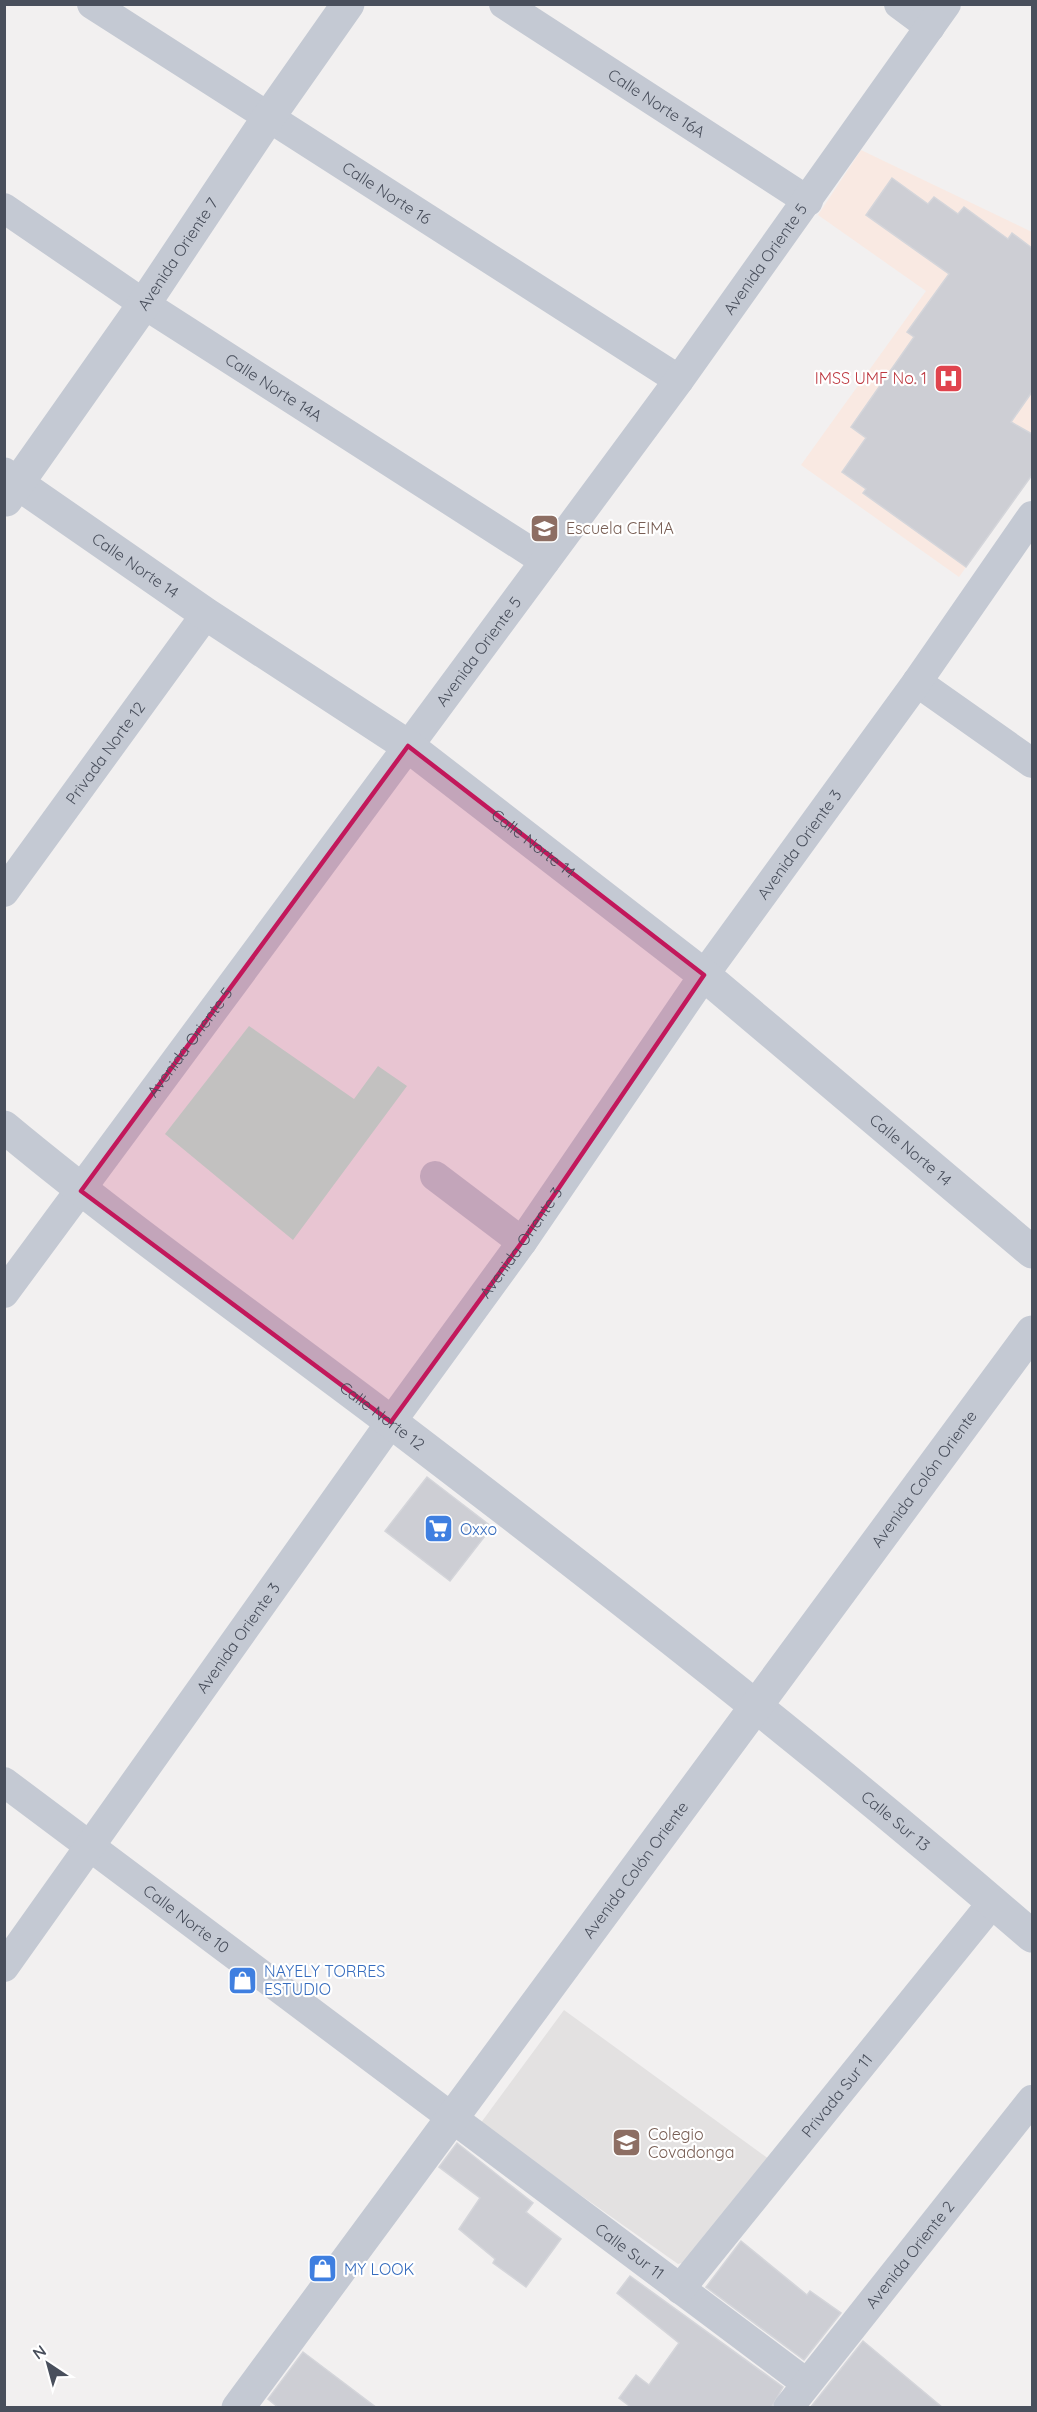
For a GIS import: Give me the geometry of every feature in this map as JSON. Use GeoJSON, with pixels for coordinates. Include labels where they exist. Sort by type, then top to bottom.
{"type":"FeatureCollection","features":[{"type":"Feature","properties":{"kind":"street","name":"Calle Norte 16"},"geometry":{"type":"LineString","coordinates":[[92,4],[679,380]]}},
{"type":"Feature","properties":{"kind":"street","name":"Avenida Oriente 7"},"geometry":{"type":"LineString","coordinates":[[9,486],[144,304],[268,118],[348,4]]}},
{"type":"Feature","properties":{"kind":"street","name":"Calle Norte 16A"},"geometry":{"type":"LineString","coordinates":[[504,4],[808,201]]}},
{"type":"Feature","properties":{"kind":"street"},"geometry":{"type":"LineString","coordinates":[[898,4],[938,16]]}},
{"type":"Feature","properties":{"kind":"street","name":"Avenida Oriente 5"},"geometry":{"type":"LineString","coordinates":[[4,1293],[679,380],[938,16]]}},
{"type":"Feature","properties":{"kind":"street","name":"Calle Norte 14A"},"geometry":{"type":"LineString","coordinates":[[4,208],[144,304],[545,561]]}},
{"type":"Feature","properties":{"kind":"street","name":"Calle Norte 14"},"geometry":{"type":"LineString","coordinates":[[9,486],[408,746],[705,975],[1032,1252]]}},
{"type":"Feature","properties":{"kind":"street","name":"Avenida Oriente 3"},"geometry":{"type":"LineString","coordinates":[[4,1967],[391,1422],[522,1242],[705,975],[917,682],[1032,516]]}},
{"type":"Feature","properties":{"kind":"street","name":"Privada Norte 12"},"geometry":{"type":"LineString","coordinates":[[4,892],[207,614]]}},
{"type":"Feature","properties":{"kind":"street"},"geometry":{"type":"LineString","coordinates":[[917,682],[1032,763]]}},
{"type":"Feature","properties":{"kind":"street","name":"Calle Norte 12"},"geometry":{"type":"LineString","coordinates":[[4,1127],[81,1191],[391,1422],[757,1706]]}},
{"type":"Feature","properties":{"kind":"street"},"geometry":{"type":"LineString","coordinates":[[435,1176],[522,1242]]}},
{"type":"Feature","properties":{"kind":"street","name":"Avenida Colón Oriente"},"geometry":{"type":"LineString","coordinates":[[238,2408],[1032,1332]]}},
{"type":"Feature","properties":{"kind":"street","name":"Calle Sur 13"},"geometry":{"type":"LineString","coordinates":[[757,1706],[1032,1936]]}},
{"type":"Feature","properties":{"kind":"street","name":"Calle Norte 10"},"geometry":{"type":"LineString","coordinates":[[4,1782],[453,2119]]}},
{"type":"Feature","properties":{"kind":"street","name":"Privada Sur 11"},"geometry":{"type":"LineString","coordinates":[[680,2289],[993,1902]]}},
{"type":"Feature","properties":{"kind":"street","name":"Avenida Oriente 2"},"geometry":{"type":"LineString","coordinates":[[788,2408],[1032,2100]]}},
{"type":"Feature","properties":{"kind":"street","name":"Calle Sur 11"},"geometry":{"type":"LineString","coordinates":[[453,2119],[806,2383]]}},
{"type":"Feature","properties":{"kind":"highlighted area"},"geometry":{"type":"Polygon","coordinates":[[[408,746],[704,975],[522,1242],[391,1422],[81,1191],[408,746]]]}},
{"type":"Feature","properties":{"kind":"shaded area","name":"IMSS UMF No. 1"},"geometry":{"type":"Polygon","coordinates":[[[861,150],[1032,232],[1032,475],[959,577],[801,465],[926,291],[818,215],[861,150]]]}},
{"type":"Feature","properties":{"kind":"shaded area","name":"Colegio Covadonga"},"geometry":{"type":"Polygon","coordinates":[[[564,2010],[773,2162],[696,2259],[678,2264],[480,2124],[564,2010]]]}},
{"type":"Feature","properties":{"kind":"green space"},"geometry":{"type":"Polygon","coordinates":[[[249,1026],[354,1099],[378,1066],[407,1086],[293,1240],[165,1134],[249,1026]]]}},
{"type":"Feature","properties":{"kind":"building","name":"IMSS UMF No. 1"},"geometry":{"type":"Polygon","coordinates":[[[892,178],[928,204],[934,197],[958,214],[964,207],[1008,239],[1012,233],[1032,248],[1032,392],[1011,422],[1032,434],[1032,475],[966,567],[863,493],[866,489],[842,472],[866,438],[851,427],[914,337],[907,332],[949,274],[866,215],[892,178]]]}},
{"type":"Feature","properties":{"kind":"building","name":"Oxxo"},"geometry":{"type":"Polygon","coordinates":[[[427,1477],[492,1527],[450,1581],[385,1531],[427,1477]]]}},
{"type":"Feature","properties":{"kind":"building"},"geometry":{"type":"Polygon","coordinates":[[[457,2143],[533,2203],[526,2212],[561,2239],[526,2287],[493,2263],[495,2259],[459,2229],[480,2198],[439,2167],[457,2143]]]}},
{"type":"Feature","properties":{"kind":"building"},"geometry":{"type":"Polygon","coordinates":[[[741,2241],[807,2295],[810,2291],[841,2313],[804,2360],[706,2287],[741,2241]]]}},
{"type":"Feature","properties":{"kind":"building"},"geometry":{"type":"Polygon","coordinates":[[[630,2276],[783,2387],[771,2408],[632,2408],[619,2398],[636,2375],[649,2385],[679,2343],[617,2293],[630,2276]]]}},
{"type":"Feature","properties":{"kind":"building"},"geometry":{"type":"Polygon","coordinates":[[[863,2341],[943,2408],[810,2408],[863,2341]]]}},
{"type":"Feature","properties":{"kind":"building"},"geometry":{"type":"Polygon","coordinates":[[[303,2352],[377,2408],[279,2408],[268,2399],[303,2352]]]}},
{"type":"Feature","properties":{"kind":"place","name":"IMSS UMF No. 1"},"geometry":{"type":"Point","coordinates":[948,378]}},
{"type":"Feature","properties":{"kind":"place","name":"Escuela CEIMA"},"geometry":{"type":"Point","coordinates":[545,528]}},
{"type":"Feature","properties":{"kind":"place","name":"Oxxo"},"geometry":{"type":"Point","coordinates":[439,1529]}},
{"type":"Feature","properties":{"kind":"place","name":"NAYELY TORRES ESTUDIO"},"geometry":{"type":"Point","coordinates":[243,1980]}},
{"type":"Feature","properties":{"kind":"place","name":"Colegio Covadonga"},"geometry":{"type":"Point","coordinates":[627,2143]}},
{"type":"Feature","properties":{"kind":"place","name":"MY LOOK"},"geometry":{"type":"Point","coordinates":[323,2269]}}]}
